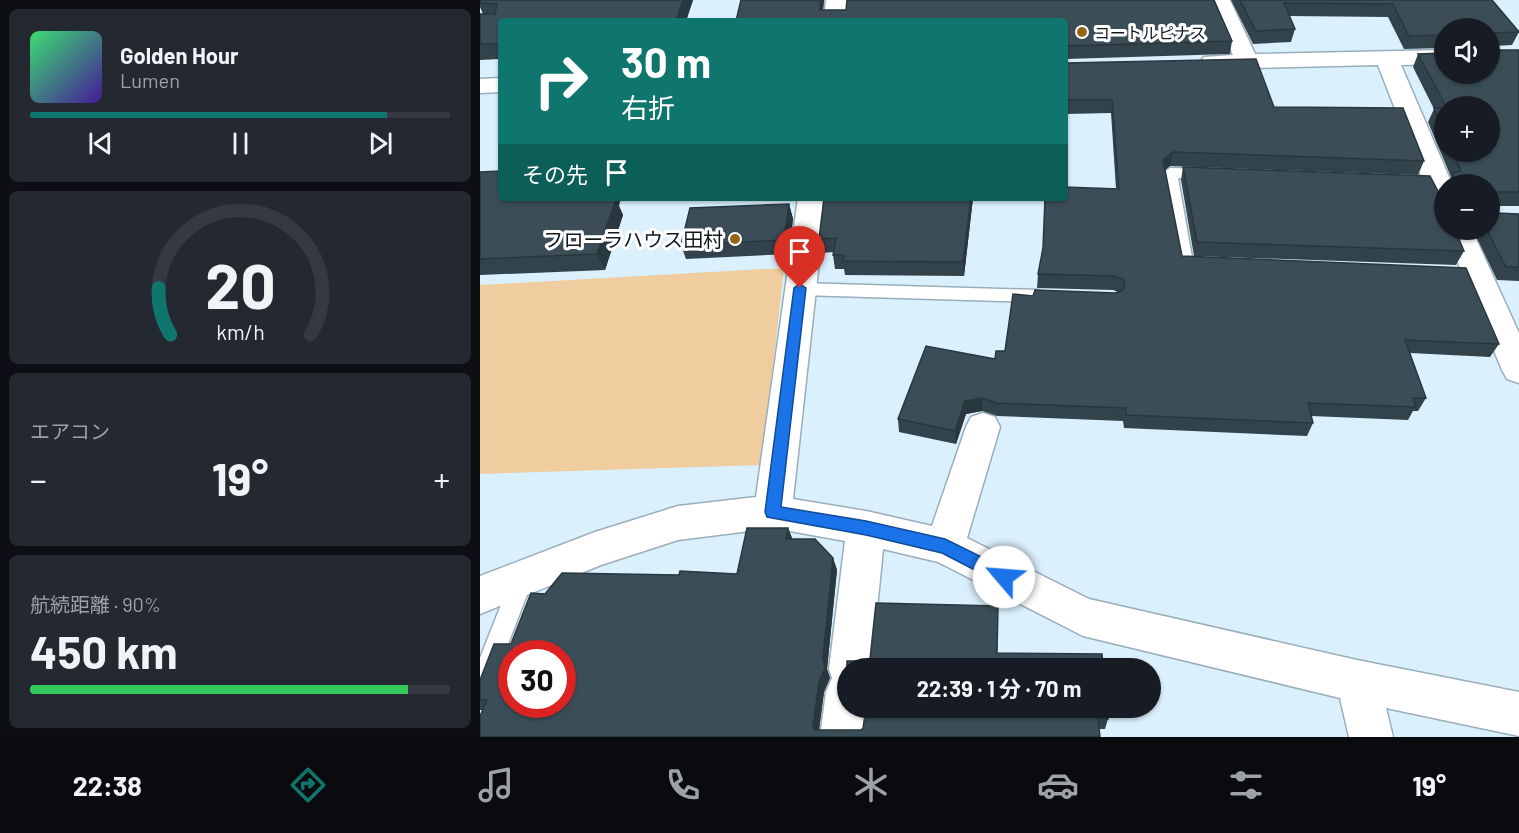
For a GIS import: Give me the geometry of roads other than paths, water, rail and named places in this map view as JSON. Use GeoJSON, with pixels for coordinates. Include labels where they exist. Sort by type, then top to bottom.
{"type":"FeatureCollection","features":[{"type":"Feature","properties":{"kind":"street"},"geometry":{"type":"LineString","coordinates":[[835,18],[837,0]]}},
{"type":"Feature","properties":{"kind":"street"},"geometry":{"type":"LineString","coordinates":[[1219,0],[1247,61]]}},
{"type":"Feature","properties":{"kind":"street"},"geometry":{"type":"LineString","coordinates":[[1190,63],[1434,57]]}},
{"type":"Feature","properties":{"kind":"street"},"geometry":{"type":"LineString","coordinates":[[1387,59],[1434,183]]}},
{"type":"Feature","properties":{"kind":"street"},"geometry":{"type":"LineString","coordinates":[[480,86],[498,85]]}},
{"type":"Feature","properties":{"kind":"street"},"geometry":{"type":"LineString","coordinates":[[773,512],[812,201]]}},
{"type":"Feature","properties":{"kind":"street"},"geometry":{"type":"LineString","coordinates":[[1461,240],[1471,274],[1519,370]]}},
{"type":"Feature","properties":{"kind":"street"},"geometry":{"type":"LineString","coordinates":[[945,546],[983,427]]}},
{"type":"Feature","properties":{"kind":"street"},"geometry":{"type":"LineString","coordinates":[[480,595],[595,549],[678,523],[773,512],[866,528],[945,546],[1083,617],[1357,681],[1519,714]]}},
{"type":"Feature","properties":{"kind":"street"},"geometry":{"type":"LineString","coordinates":[[851,658],[866,528]]}},
{"type":"Feature","properties":{"kind":"street"},"geometry":{"type":"LineString","coordinates":[[1357,681],[1371,737]]}},
{"type":"Feature","properties":{"kind":"street"},"geometry":{"type":"LineString","coordinates":[[842,737],[845,718]]}},
{"type":"Feature","properties":{"kind":"lane"},"geometry":{"type":"LineString","coordinates":[[1217,175],[1170,173],[1185,263],[1220,264]]}},
{"type":"Feature","properties":{"kind":"lane"},"geometry":{"type":"LineString","coordinates":[[800,288],[1055,296]]}},
{"type":"Feature","properties":{"kind":"lane"},"geometry":{"type":"LineString","coordinates":[[480,688],[522,578]]}},
{"type":"Feature","properties":{"kind":"place","name":"コートルピナス"},"geometry":{"type":"Point","coordinates":[1082,32]}},
{"type":"Feature","properties":{"kind":"place","name":"フローラハウス田村"},"geometry":{"type":"Point","coordinates":[735,239]}}]}
